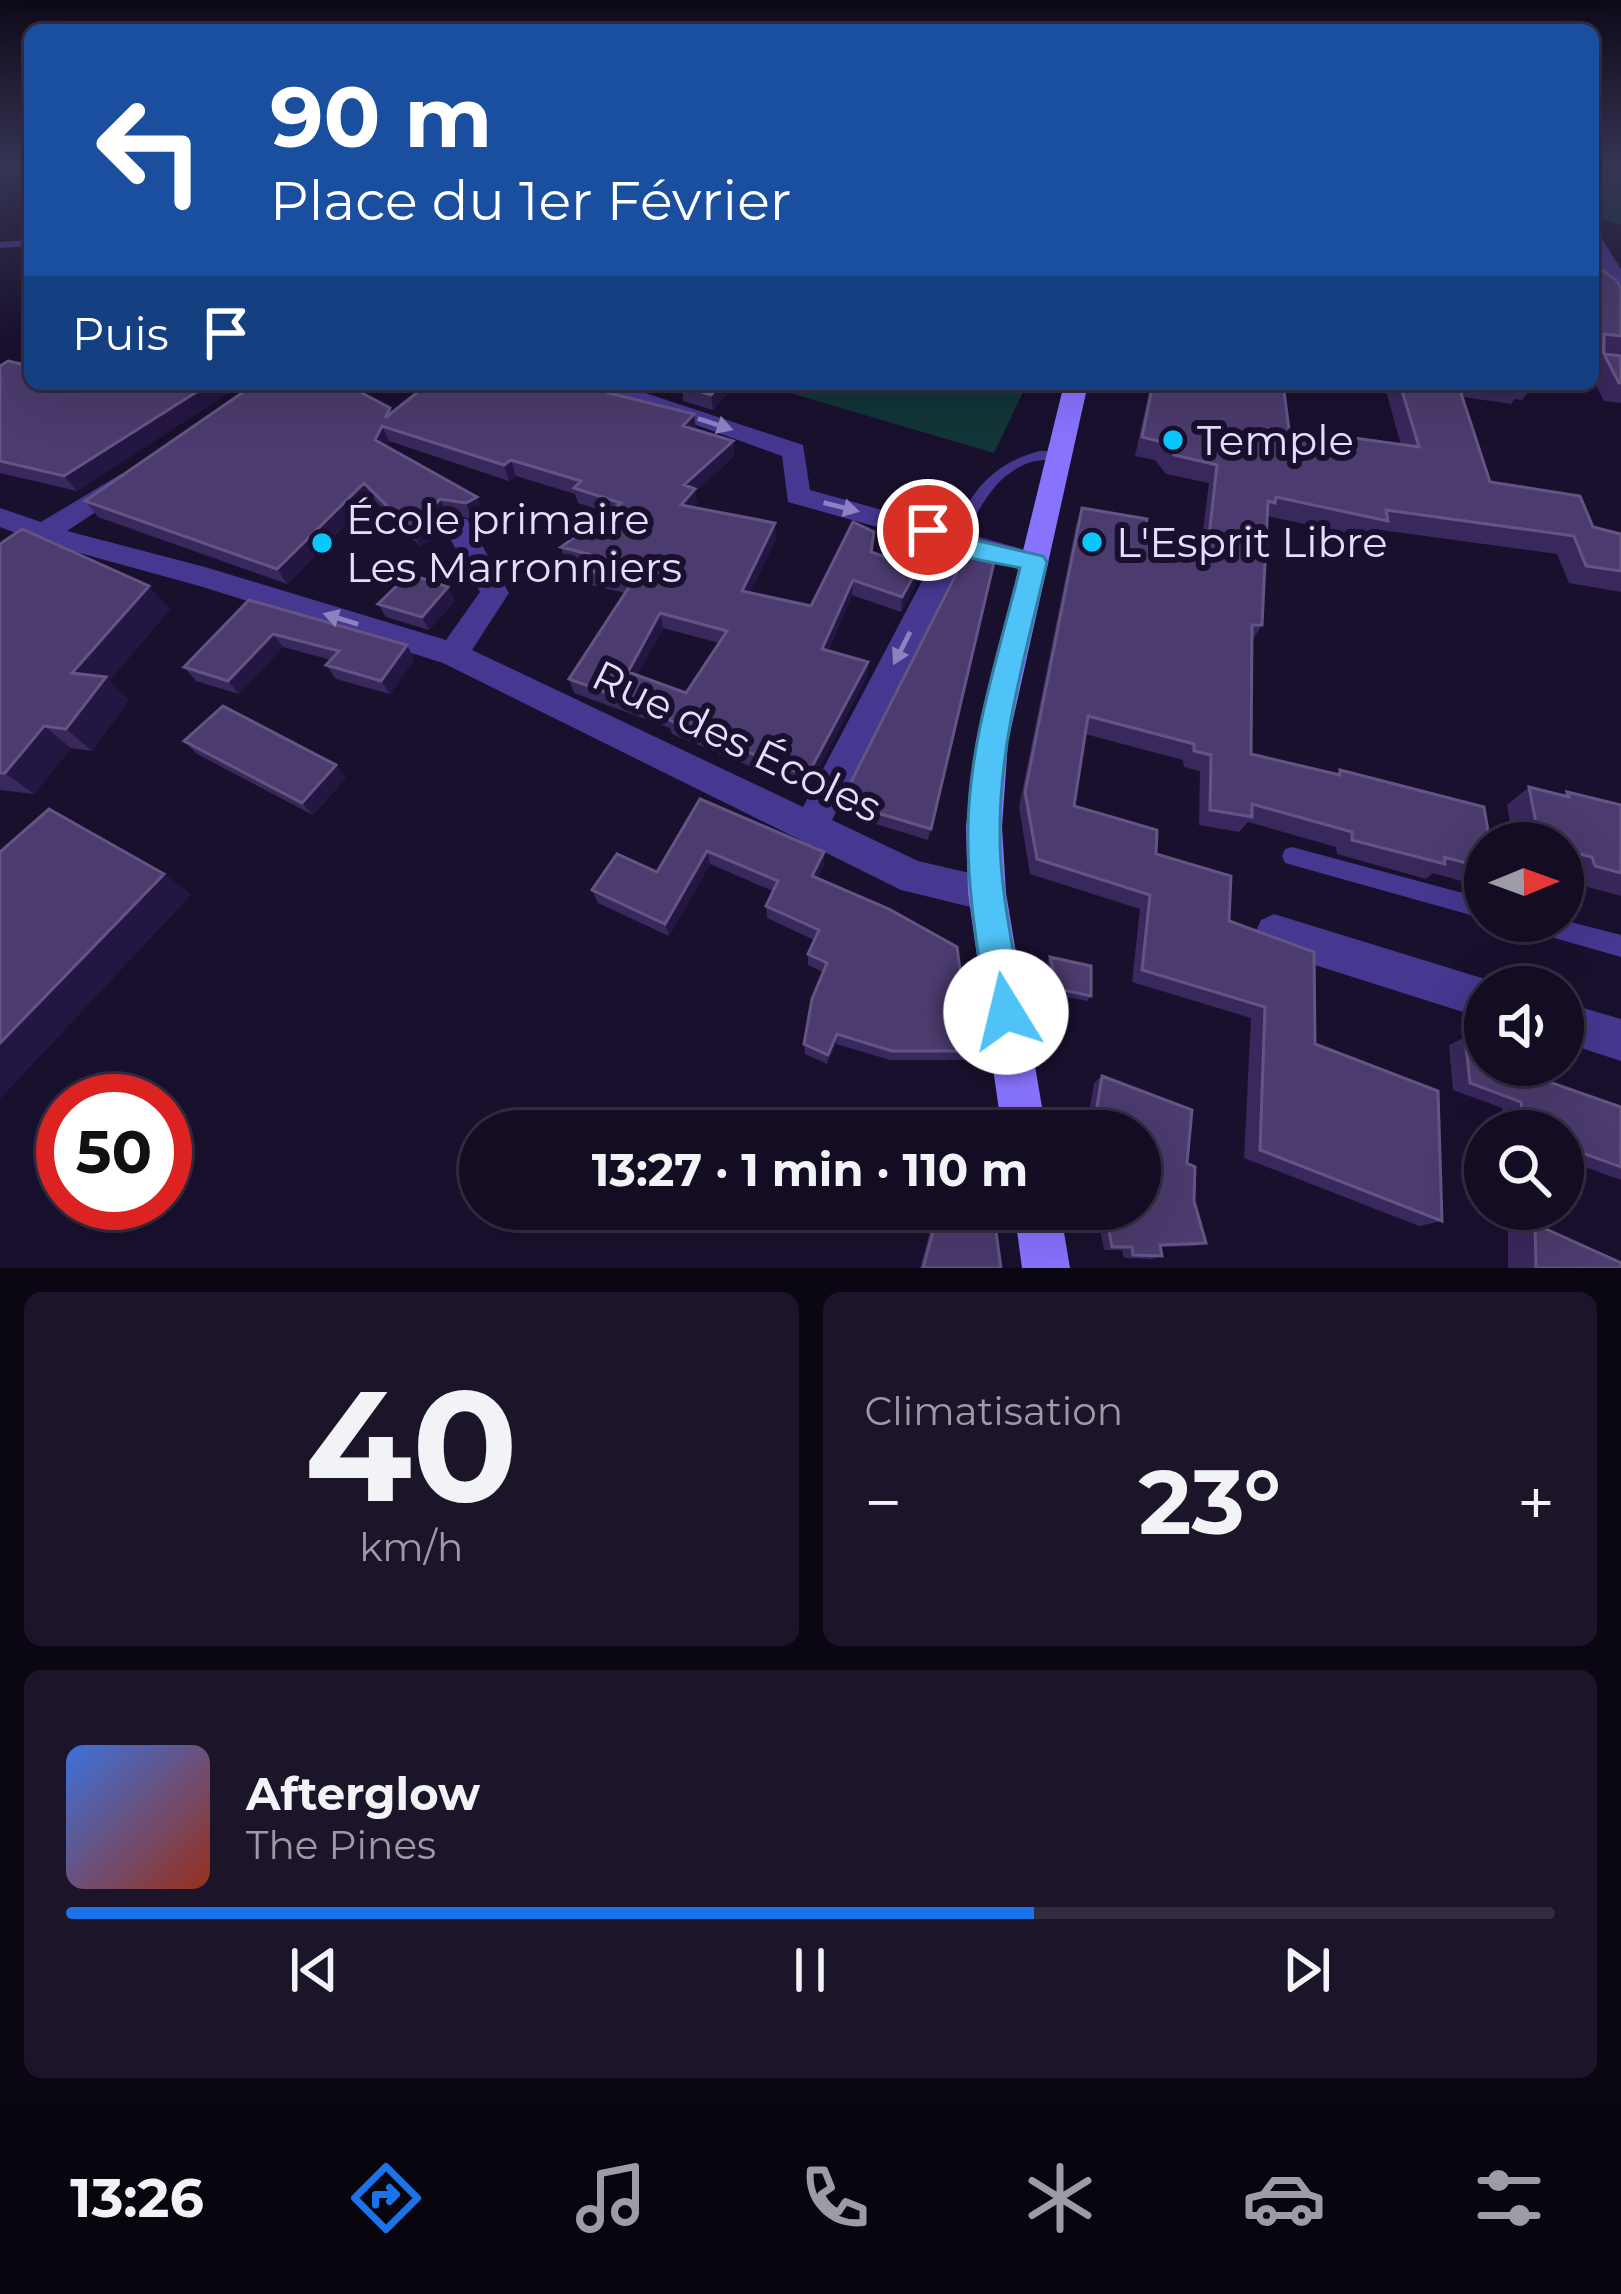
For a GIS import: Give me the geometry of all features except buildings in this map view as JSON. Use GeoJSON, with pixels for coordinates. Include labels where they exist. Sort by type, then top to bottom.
{"type":"FeatureCollection","features":[{"type":"Feature","properties":{"kind":"main road"},"geometry":{"type":"LineString","coordinates":[[1021,1110],[987,893],[984,827],[992,742],[1075,390]]}},
{"type":"Feature","properties":{"kind":"main road"},"geometry":{"type":"LineString","coordinates":[[1040,1230],[1046,1268]]}},
{"type":"Feature","properties":{"kind":"street"},"geometry":{"type":"LineString","coordinates":[[1599,234],[1621,285]]}},
{"type":"Feature","properties":{"kind":"street"},"geometry":{"type":"LineString","coordinates":[[613,390],[794,451],[797,496],[1034,562]]}},
{"type":"Feature","properties":{"kind":"street"},"geometry":{"type":"LineString","coordinates":[[0,561],[146,466]]}},
{"type":"Feature","properties":{"kind":"street","name":"Rue des Écoles"},"geometry":{"type":"LineString","coordinates":[[0,517],[453,653],[914,878],[987,893]]}},
{"type":"Feature","properties":{"kind":"street"},"geometry":{"type":"LineString","coordinates":[[453,653],[494,592],[457,526]]}},
{"type":"Feature","properties":{"kind":"street"},"geometry":{"type":"LineString","coordinates":[[811,826],[942,537]]}},
{"type":"Feature","properties":{"kind":"street"},"geometry":{"type":"LineString","coordinates":[[1274,933],[1464,992]]}},
{"type":"Feature","properties":{"kind":"street"},"geometry":{"type":"LineString","coordinates":[[1584,1029],[1621,1040]]}},
{"type":"Feature","properties":{"kind":"lane"},"geometry":{"type":"LineString","coordinates":[[942,537],[995,476],[1038,452],[1059,456]]}},
{"type":"Feature","properties":{"kind":"lane"},"geometry":{"type":"LineString","coordinates":[[1292,856],[1464,903]]}},
{"type":"Feature","properties":{"kind":"lane"},"geometry":{"type":"LineString","coordinates":[[1584,936],[1621,946]]}},
{"type":"Feature","properties":{"kind":"green space"},"geometry":{"type":"Polygon","coordinates":[[[792,390],[1024,390],[994,453],[790,393],[792,390]]]}},
{"type":"Feature","properties":{"kind":"place","name":"Temple"},"geometry":{"type":"Point","coordinates":[1173,440]}},
{"type":"Feature","properties":{"kind":"place","name":"L'Esprit Libre"},"geometry":{"type":"Point","coordinates":[1092,542]}},
{"type":"Feature","properties":{"kind":"place","name":"École primaire Les Marronniers"},"geometry":{"type":"Point","coordinates":[322,543]}},
{"type":"Feature","properties":{"kind":"route"},"geometry":{"type":"LineString","coordinates":[[928,530],[955,544],[1034,562],[992,742],[984,827],[987,893],[1006,1012]]}}]}
